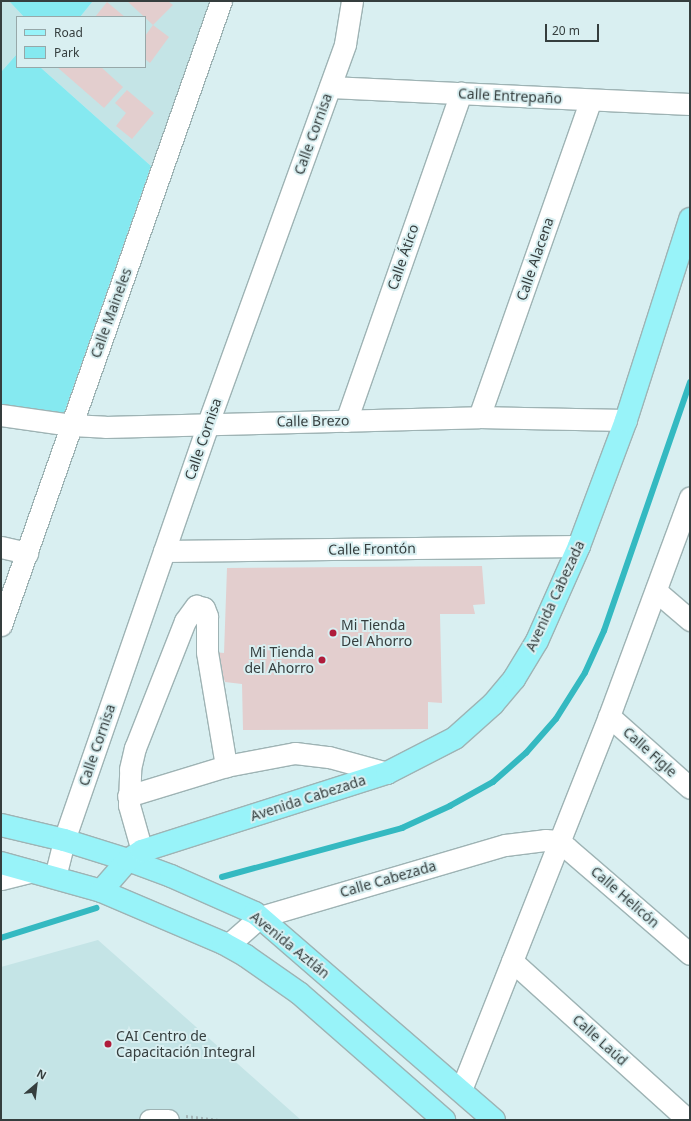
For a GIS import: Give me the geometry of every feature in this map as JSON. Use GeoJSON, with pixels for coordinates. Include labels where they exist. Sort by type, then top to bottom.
{"type":"FeatureCollection","features":[{"type":"Feature","properties":{"kind":"main road","name":"Avenida Cabezada"},"geometry":{"type":"LineString","coordinates":[[135,856],[387,772],[436,750],[456,738],[493,704],[514,679],[537,641],[579,546],[626,420],[690,219]]}},
{"type":"Feature","properties":{"kind":"main road","name":"Avenida Aztlán"},"geometry":{"type":"LineString","coordinates":[[1,825],[135,856],[171,876],[257,915],[494,1120]]}},
{"type":"Feature","properties":{"kind":"main road"},"geometry":{"type":"LineString","coordinates":[[109,894],[135,856]]}},
{"type":"Feature","properties":{"kind":"main road"},"geometry":{"type":"LineString","coordinates":[[1,863],[55,877],[109,894],[225,944],[299,993],[444,1120]]}},
{"type":"Feature","properties":{"kind":"street","name":"Calle Maineles"},"geometry":{"type":"LineString","coordinates":[[1,625],[221,1]]}},
{"type":"Feature","properties":{"kind":"street","name":"Calle Cornisa"},"geometry":{"type":"LineString","coordinates":[[55,877],[64,840],[208,423],[345,44],[352,1]]}},
{"type":"Feature","properties":{"kind":"street","name":"Calle Entrepaño"},"geometry":{"type":"LineString","coordinates":[[330,88],[461,93],[590,101],[690,104]]}},
{"type":"Feature","properties":{"kind":"street","name":"Calle Ático"},"geometry":{"type":"LineString","coordinates":[[346,421],[461,93]]}},
{"type":"Feature","properties":{"kind":"street","name":"Calle Alacena"},"geometry":{"type":"LineString","coordinates":[[479,417],[590,101]]}},
{"type":"Feature","properties":{"kind":"street","name":"Calle Brezo"},"geometry":{"type":"LineString","coordinates":[[1,415],[71,425],[105,427],[208,423],[479,417],[626,420]]}},
{"type":"Feature","properties":{"kind":"street"},"geometry":{"type":"LineString","coordinates":[[461,1090],[609,716],[690,497]]}},
{"type":"Feature","properties":{"kind":"street","name":"Calle Frontón"},"geometry":{"type":"LineString","coordinates":[[164,551],[579,546]]}},
{"type":"Feature","properties":{"kind":"street"},"geometry":{"type":"LineString","coordinates":[[1,547],[27,553]]}},
{"type":"Feature","properties":{"kind":"street"},"geometry":{"type":"LineString","coordinates":[[656,591],[690,620]]}},
{"type":"Feature","properties":{"kind":"street"},"geometry":{"type":"LineString","coordinates":[[135,856],[128,796],[130,769],[135,748],[185,621],[196,606],[204,608],[208,616],[207,652],[226,766]]}},
{"type":"Feature","properties":{"kind":"street","name":"Calle Figle"},"geometry":{"type":"LineString","coordinates":[[609,716],[690,788]]}},
{"type":"Feature","properties":{"kind":"street"},"geometry":{"type":"LineString","coordinates":[[128,796],[226,766],[295,753],[329,757],[387,772]]}},
{"type":"Feature","properties":{"kind":"street","name":"Calle Cabezada"},"geometry":{"type":"LineString","coordinates":[[225,944],[257,915],[505,845],[534,840],[559,842]]}},
{"type":"Feature","properties":{"kind":"street","name":"Calle Helicón"},"geometry":{"type":"LineString","coordinates":[[559,842],[690,954]]}},
{"type":"Feature","properties":{"kind":"street"},"geometry":{"type":"LineString","coordinates":[[1,879],[33,871]]}},
{"type":"Feature","properties":{"kind":"street","name":"Calle Laúd"},"geometry":{"type":"LineString","coordinates":[[512,961],[688,1120]]}},
{"type":"Feature","properties":{"kind":"path"},"geometry":{"type":"LineString","coordinates":[[160,1119],[189,1116],[221,1120]]}},
{"type":"Feature","properties":{"kind":"shaded area"},"geometry":{"type":"Polygon","coordinates":[[[1,1],[9,1],[23,16],[16,16],[16,55],[1,72],[1,1]]]}},
{"type":"Feature","properties":{"kind":"shaded area"},"geometry":{"type":"Polygon","coordinates":[[[93,1],[211,1],[214,3],[151,166],[41,68],[146,68],[146,16],[81,16],[93,1]]]}},
{"type":"Feature","properties":{"kind":"shaded area","name":"CAI Centro de Capacitación Integral"},"geometry":{"type":"Polygon","coordinates":[[[98,940],[301,1120],[1,1120],[1,967],[98,940]]]}},
{"type":"Feature","properties":{"kind":"green space"},"geometry":{"type":"Polygon","coordinates":[[[9,1],[93,1],[81,16],[23,16],[9,1]]]}},
{"type":"Feature","properties":{"kind":"green space"},"geometry":{"type":"Polygon","coordinates":[[[16,55],[16,68],[41,68],[151,166],[64,413],[1,405],[1,72],[16,55]]]}},
{"type":"Feature","properties":{"kind":"building"},"geometry":{"type":"Polygon","coordinates":[[[127,1],[168,1],[173,5],[153,25],[146,19],[146,16],[143,16],[127,1]]]}},
{"type":"Feature","properties":{"kind":"building"},"geometry":{"type":"Polygon","coordinates":[[[107,2],[124,16],[96,16],[107,2]]]}},
{"type":"Feature","properties":{"kind":"building"},"geometry":{"type":"Polygon","coordinates":[[[153,25],[169,37],[150,63],[146,60],[146,35],[153,25]]]}},
{"type":"Feature","properties":{"kind":"building"},"geometry":{"type":"Polygon","coordinates":[[[58,68],[102,68],[123,87],[104,108],[58,68]]]}},
{"type":"Feature","properties":{"kind":"building"},"geometry":{"type":"Polygon","coordinates":[[[127,90],[154,113],[132,139],[116,126],[126,113],[115,103],[127,90]]]}},
{"type":"Feature","properties":{"kind":"building","name":"Mi Tienda Del Ahorro"},"geometry":{"type":"Polygon","coordinates":[[[482,566],[485,604],[473,605],[475,614],[440,614],[442,703],[428,702],[428,729],[243,730],[242,684],[225,682],[214,652],[224,653],[227,568],[482,566]]]}},
{"type":"Feature","properties":{"kind":"waterway"},"geometry":{"type":"LineString","coordinates":[[222,877],[402,828],[450,806],[493,782],[526,753],[556,719],[585,673],[604,631],[690,382]]}},
{"type":"Feature","properties":{"kind":"waterway"},"geometry":{"type":"LineString","coordinates":[[1,938],[96,908]]}},
{"type":"Feature","properties":{"kind":"place","name":"Mi Tienda Del Ahorro"},"geometry":{"type":"Point","coordinates":[333,633]}},
{"type":"Feature","properties":{"kind":"place","name":"Mi Tienda del Ahorro"},"geometry":{"type":"Point","coordinates":[322,660]}},
{"type":"Feature","properties":{"kind":"place","name":"CAI Centro de Capacitación Integral"},"geometry":{"type":"Point","coordinates":[108,1044]}}]}
